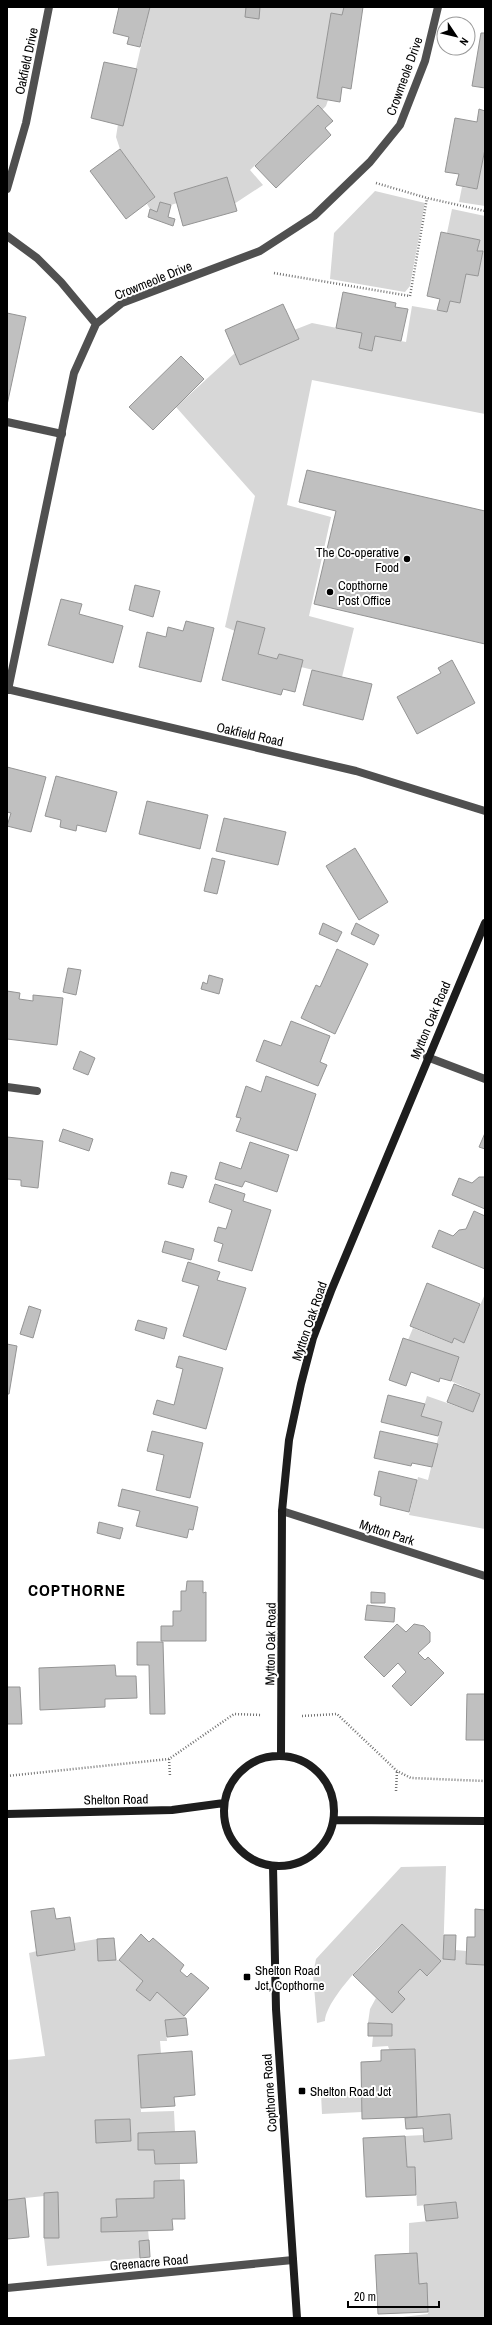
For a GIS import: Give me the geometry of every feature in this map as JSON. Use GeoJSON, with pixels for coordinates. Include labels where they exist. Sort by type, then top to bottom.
{"type":"FeatureCollection","features":[{"type":"Feature","properties":{"kind":"main road","name":"Mytton Oak Road"},"geometry":{"type":"LineString","coordinates":[[281,1755],[282,1511],[289,1440],[301,1384],[314,1338],[334,1284],[427,1057],[485,923]]}},
{"type":"Feature","properties":{"kind":"main road"},"geometry":{"type":"LineString","coordinates":[[281,1755],[299,1758],[316,1768],[328,1783],[332,1795],[334,1820],[330,1833],[323,1845],[313,1855],[300,1862],[273,1866],[256,1862],[237,1847],[230,1837],[224,1820],[224,1803],[229,1787],[237,1774],[250,1763],[264,1756],[281,1755]]}},
{"type":"Feature","properties":{"kind":"main road","name":"Shelton Road"},"geometry":{"type":"LineString","coordinates":[[7,1814],[172,1810],[224,1803]]}},
{"type":"Feature","properties":{"kind":"main road"},"geometry":{"type":"LineString","coordinates":[[334,1820],[485,1821]]}},
{"type":"Feature","properties":{"kind":"main road","name":"Copthorne Road"},"geometry":{"type":"LineString","coordinates":[[273,1866],[276,2001],[297,2318]]}},
{"type":"Feature","properties":{"kind":"street","name":"Oakfield Drive"},"geometry":{"type":"LineString","coordinates":[[7,189],[26,123],[50,7]]}},
{"type":"Feature","properties":{"kind":"street","name":"Crowmeole Drive"},"geometry":{"type":"LineString","coordinates":[[8,690],[74,374],[96,324],[122,303],[260,251],[314,216],[370,162],[400,125],[425,61],[438,7]]}},
{"type":"Feature","properties":{"kind":"street"},"geometry":{"type":"LineString","coordinates":[[7,236],[37,258],[61,282],[96,324]]}},
{"type":"Feature","properties":{"kind":"street"},"geometry":{"type":"LineString","coordinates":[[7,422],[62,434]]}},
{"type":"Feature","properties":{"kind":"street","name":"Oakfield Road"},"geometry":{"type":"LineString","coordinates":[[8,690],[356,771],[485,811]]}},
{"type":"Feature","properties":{"kind":"street"},"geometry":{"type":"LineString","coordinates":[[427,1057],[485,1079]]}},
{"type":"Feature","properties":{"kind":"street"},"geometry":{"type":"LineString","coordinates":[[7,1087],[36,1091]]}},
{"type":"Feature","properties":{"kind":"street","name":"Mytton Park"},"geometry":{"type":"LineString","coordinates":[[282,1511],[485,1576]]}},
{"type":"Feature","properties":{"kind":"street","name":"Greenacre Road"},"geometry":{"type":"LineString","coordinates":[[7,2288],[293,2260]]}},
{"type":"Feature","properties":{"kind":"path"},"geometry":{"type":"LineString","coordinates":[[354,178],[427,198],[485,211]]}},
{"type":"Feature","properties":{"kind":"path"},"geometry":{"type":"LineString","coordinates":[[274,273],[410,296],[427,198]]}},
{"type":"Feature","properties":{"kind":"path"},"geometry":{"type":"LineString","coordinates":[[7,1776],[169,1759],[234,1714],[246,1713]]}},
{"type":"Feature","properties":{"kind":"path"},"geometry":{"type":"LineString","coordinates":[[323,1715],[337,1714],[397,1771],[411,1778],[485,1781]]}},
{"type":"Feature","properties":{"kind":"path"},"geometry":{"type":"LineString","coordinates":[[169,1759],[170,1776]]}},
{"type":"Feature","properties":{"kind":"path"},"geometry":{"type":"LineString","coordinates":[[396,1791],[397,1771]]}},
{"type":"Feature","properties":{"kind":"shaded area"},"geometry":{"type":"Polygon","coordinates":[[[150,7],[344,7],[342,15],[331,13],[317,98],[328,100],[326,106],[322,110],[318,105],[250,170],[263,185],[234,204],[227,177],[174,193],[177,203],[171,205],[160,202],[157,212],[150,209],[147,204],[155,197],[120,149],[116,137],[118,124],[123,125],[150,7]]]}},
{"type":"Feature","properties":{"kind":"shaded area"},"geometry":{"type":"Polygon","coordinates":[[[485,149],[485,206],[459,202],[462,187],[477,189],[485,149]]]}},
{"type":"Feature","properties":{"kind":"shaded area"},"geometry":{"type":"Polygon","coordinates":[[[375,191],[425,203],[410,286],[405,292],[330,279],[334,233],[375,191]]]}},
{"type":"Feature","properties":{"kind":"shaded area"},"geometry":{"type":"Polygon","coordinates":[[[452,209],[485,216],[485,414],[312,380],[287,505],[331,517],[309,616],[354,628],[342,677],[301,667],[303,660],[279,654],[277,659],[258,654],[265,629],[235,631],[225,627],[255,496],[176,407],[235,353],[240,365],[298,339],[294,330],[312,323],[362,333],[359,348],[372,351],[375,336],[406,342],[412,306],[447,312],[450,301],[460,302],[466,274],[478,276],[483,252],[477,251],[480,240],[447,233],[452,209]]]}},
{"type":"Feature","properties":{"kind":"shaded area"},"geometry":{"type":"Polygon","coordinates":[[[485,1294],[485,1529],[409,1515],[418,1477],[428,1480],[442,1422],[421,1416],[427,1396],[473,1412],[480,1394],[451,1381],[459,1357],[408,1340],[413,1328],[451,1343],[454,1338],[464,1342],[485,1294]]]}},
{"type":"Feature","properties":{"kind":"shaded area"},"geometry":{"type":"Polygon","coordinates":[[[446,1866],[443,1959],[455,1960],[456,1950],[466,1951],[466,1964],[485,1965],[485,2318],[394,2318],[428,2314],[427,2284],[419,2284],[417,2253],[409,2253],[409,2223],[458,2218],[456,2202],[417,2206],[415,2167],[407,2167],[405,2136],[424,2135],[424,2142],[452,2139],[450,2114],[417,2117],[415,2049],[389,2049],[388,2046],[372,2047],[373,2036],[392,2036],[392,2024],[368,2023],[370,2009],[376,1998],[392,2013],[405,1999],[398,1992],[420,1969],[428,1976],[441,1961],[402,1924],[345,1984],[328,2010],[325,2021],[317,2023],[313,1974],[316,1959],[401,1867],[446,1866]]]}},
{"type":"Feature","properties":{"kind":"shaded area"},"geometry":{"type":"Polygon","coordinates":[[[97,1939],[116,1960],[119,1960],[143,1981],[136,1990],[150,2001],[157,1992],[186,2018],[165,2020],[167,2041],[160,2041],[161,2053],[138,2055],[141,2112],[174,2111],[175,2132],[138,2133],[138,2150],[154,2150],[155,2164],[180,2163],[180,2180],[154,2181],[154,2198],[116,2200],[117,2217],[101,2218],[101,2231],[148,2230],[149,2240],[139,2241],[140,2258],[47,2266],[44,2238],[59,2237],[58,2193],[44,2193],[44,2196],[7,2200],[7,2060],[45,2056],[29,1953],[37,1951],[38,1956],[75,1950],[74,1943],[97,1939]],[[130,2119],[96,2120],[97,2143],[131,2141],[130,2119]]]}},
{"type":"Feature","properties":{"kind":"shaded area"},"geometry":{"type":"Polygon","coordinates":[[[361,2091],[362,2112],[322,2114],[321,2094],[361,2091]]]}},
{"type":"Feature","properties":{"kind":"building"},"geometry":{"type":"Polygon","coordinates":[[[119,7],[150,7],[140,47],[127,44],[129,37],[113,33],[119,7]]]}},
{"type":"Feature","properties":{"kind":"building"},"geometry":{"type":"Polygon","coordinates":[[[246,7],[260,7],[259,19],[245,17],[246,7]]]}},
{"type":"Feature","properties":{"kind":"building"},"geometry":{"type":"Polygon","coordinates":[[[344,7],[363,7],[351,89],[342,87],[340,102],[317,98],[331,13],[342,15],[344,7]]]}},
{"type":"Feature","properties":{"kind":"building"},"geometry":{"type":"Polygon","coordinates":[[[481,33],[485,33],[485,88],[472,86],[481,33]]]}},
{"type":"Feature","properties":{"kind":"building"},"geometry":{"type":"Polygon","coordinates":[[[104,62],[137,69],[123,126],[91,118],[104,62]]]}},
{"type":"Feature","properties":{"kind":"building"},"geometry":{"type":"Polygon","coordinates":[[[318,105],[333,121],[325,128],[331,135],[276,188],[255,166],[318,105]]]}},
{"type":"Feature","properties":{"kind":"building"},"geometry":{"type":"Polygon","coordinates":[[[479,109],[485,111],[485,149],[477,189],[456,185],[459,174],[445,172],[455,118],[477,122],[479,109]]]}},
{"type":"Feature","properties":{"kind":"building"},"geometry":{"type":"Polygon","coordinates":[[[120,149],[155,197],[126,219],[90,171],[120,149]]]}},
{"type":"Feature","properties":{"kind":"building"},"geometry":{"type":"Polygon","coordinates":[[[227,177],[237,211],[183,226],[174,193],[227,177]]]}},
{"type":"Feature","properties":{"kind":"building"},"geometry":{"type":"Polygon","coordinates":[[[160,202],[171,205],[168,217],[175,219],[173,226],[148,217],[150,209],[157,212],[160,202]]]}},
{"type":"Feature","properties":{"kind":"building"},"geometry":{"type":"Polygon","coordinates":[[[441,232],[480,240],[477,251],[483,251],[478,276],[466,274],[460,303],[450,301],[447,312],[437,310],[440,299],[427,296],[441,232]]]}},
{"type":"Feature","properties":{"kind":"building"},"geometry":{"type":"Polygon","coordinates":[[[343,292],[396,303],[395,307],[408,309],[401,341],[375,336],[372,351],[359,348],[362,333],[336,328],[343,292]]]}},
{"type":"Feature","properties":{"kind":"building"},"geometry":{"type":"Polygon","coordinates":[[[283,304],[299,339],[240,365],[225,330],[283,304]]]}},
{"type":"Feature","properties":{"kind":"building"},"geometry":{"type":"Polygon","coordinates":[[[7,313],[26,317],[7,405],[7,313]]]}},
{"type":"Feature","properties":{"kind":"building"},"geometry":{"type":"Polygon","coordinates":[[[181,356],[204,379],[153,430],[129,407],[181,356]]]}},
{"type":"Feature","properties":{"kind":"building"},"geometry":{"type":"Polygon","coordinates":[[[307,470],[485,511],[485,644],[314,604],[336,511],[299,502],[307,470]]]}},
{"type":"Feature","properties":{"kind":"building"},"geometry":{"type":"Polygon","coordinates":[[[135,585],[160,591],[153,617],[129,610],[135,585]]]}},
{"type":"Feature","properties":{"kind":"building"},"geometry":{"type":"Polygon","coordinates":[[[61,599],[82,604],[79,614],[123,626],[113,663],[48,645],[61,599]]]}},
{"type":"Feature","properties":{"kind":"building"},"geometry":{"type":"Polygon","coordinates":[[[186,621],[214,628],[201,682],[139,667],[147,632],[166,637],[168,627],[183,631],[186,621]]]}},
{"type":"Feature","properties":{"kind":"building"},"geometry":{"type":"Polygon","coordinates":[[[237,621],[265,628],[258,654],[277,659],[279,654],[303,660],[295,692],[283,689],[281,695],[222,680],[237,621]]]}},
{"type":"Feature","properties":{"kind":"building"},"geometry":{"type":"Polygon","coordinates":[[[452,660],[475,703],[417,734],[397,697],[441,673],[438,668],[452,660]]]}},
{"type":"Feature","properties":{"kind":"building"},"geometry":{"type":"Polygon","coordinates":[[[312,670],[372,684],[363,720],[303,705],[312,670]]]}},
{"type":"Feature","properties":{"kind":"building"},"geometry":{"type":"Polygon","coordinates":[[[7,767],[46,777],[31,832],[7,826],[11,813],[7,812],[7,767]]]}},
{"type":"Feature","properties":{"kind":"building"},"geometry":{"type":"Polygon","coordinates":[[[56,776],[117,792],[106,832],[77,825],[76,831],[60,827],[61,820],[45,816],[56,776]]]}},
{"type":"Feature","properties":{"kind":"building"},"geometry":{"type":"Polygon","coordinates":[[[147,801],[208,815],[200,849],[139,834],[147,801]]]}},
{"type":"Feature","properties":{"kind":"building"},"geometry":{"type":"Polygon","coordinates":[[[224,818],[286,832],[278,865],[216,851],[224,818]]]}},
{"type":"Feature","properties":{"kind":"building"},"geometry":{"type":"Polygon","coordinates":[[[355,848],[388,902],[359,920],[326,866],[355,848]]]}},
{"type":"Feature","properties":{"kind":"building"},"geometry":{"type":"Polygon","coordinates":[[[212,858],[225,861],[217,894],[204,891],[212,858]]]}},
{"type":"Feature","properties":{"kind":"building"},"geometry":{"type":"Polygon","coordinates":[[[323,923],[342,932],[337,942],[319,934],[323,923]]]}},
{"type":"Feature","properties":{"kind":"building"},"geometry":{"type":"Polygon","coordinates":[[[356,923],[379,935],[374,945],[351,934],[356,923]]]}},
{"type":"Feature","properties":{"kind":"building"},"geometry":{"type":"Polygon","coordinates":[[[337,949],[368,964],[335,1034],[301,1018],[316,985],[320,987],[337,949]]]}},
{"type":"Feature","properties":{"kind":"building"},"geometry":{"type":"Polygon","coordinates":[[[68,968],[81,970],[76,995],[63,992],[68,968]]]}},
{"type":"Feature","properties":{"kind":"building"},"geometry":{"type":"Polygon","coordinates":[[[209,975],[223,979],[219,994],[201,989],[203,982],[207,984],[209,975]]]}},
{"type":"Feature","properties":{"kind":"building"},"geometry":{"type":"Polygon","coordinates":[[[7,991],[20,993],[19,999],[33,1001],[33,995],[63,998],[57,1045],[7,1039],[7,991]]]}},
{"type":"Feature","properties":{"kind":"building"},"geometry":{"type":"Polygon","coordinates":[[[291,1021],[330,1036],[320,1062],[327,1065],[318,1086],[256,1061],[264,1040],[281,1046],[291,1021]]]}},
{"type":"Feature","properties":{"kind":"building"},"geometry":{"type":"Polygon","coordinates":[[[80,1051],[95,1058],[88,1075],[73,1069],[80,1051]]]}},
{"type":"Feature","properties":{"kind":"building"},"geometry":{"type":"Polygon","coordinates":[[[266,1076],[316,1094],[297,1151],[236,1131],[241,1118],[236,1117],[246,1086],[261,1092],[266,1076]]]}},
{"type":"Feature","properties":{"kind":"building"},"geometry":{"type":"Polygon","coordinates":[[[63,1129],[93,1139],[89,1151],[59,1141],[63,1129]]]}},
{"type":"Feature","properties":{"kind":"building"},"geometry":{"type":"Polygon","coordinates":[[[485,1133],[485,1149],[479,1147],[485,1133]]]}},
{"type":"Feature","properties":{"kind":"building"},"geometry":{"type":"Polygon","coordinates":[[[7,1137],[43,1141],[38,1188],[21,1186],[21,1180],[7,1179],[7,1137]]]}},
{"type":"Feature","properties":{"kind":"building"},"geometry":{"type":"Polygon","coordinates":[[[250,1142],[289,1155],[277,1192],[245,1181],[242,1187],[215,1179],[220,1162],[241,1169],[250,1142]]]}},
{"type":"Feature","properties":{"kind":"building"},"geometry":{"type":"Polygon","coordinates":[[[171,1172],[187,1176],[183,1188],[168,1184],[171,1172]]]}},
{"type":"Feature","properties":{"kind":"building"},"geometry":{"type":"Polygon","coordinates":[[[479,1177],[485,1177],[485,1209],[452,1195],[459,1178],[472,1183],[479,1177]]]}},
{"type":"Feature","properties":{"kind":"building"},"geometry":{"type":"Polygon","coordinates":[[[215,1184],[245,1194],[243,1201],[271,1210],[252,1271],[218,1261],[223,1244],[214,1241],[218,1227],[226,1229],[232,1210],[209,1202],[215,1184]]]}},
{"type":"Feature","properties":{"kind":"building"},"geometry":{"type":"Polygon","coordinates":[[[474,1211],[485,1216],[485,1269],[432,1247],[439,1230],[453,1236],[459,1230],[466,1229],[474,1211]]]}},
{"type":"Feature","properties":{"kind":"building"},"geometry":{"type":"Polygon","coordinates":[[[165,1241],[194,1249],[191,1260],[162,1252],[165,1241]]]}},
{"type":"Feature","properties":{"kind":"building"},"geometry":{"type":"Polygon","coordinates":[[[188,1262],[220,1272],[217,1280],[246,1288],[226,1350],[183,1336],[199,1286],[182,1281],[188,1262]]]}},
{"type":"Feature","properties":{"kind":"building"},"geometry":{"type":"Polygon","coordinates":[[[427,1283],[480,1304],[464,1343],[454,1338],[452,1343],[410,1326],[427,1283]]]}},
{"type":"Feature","properties":{"kind":"building"},"geometry":{"type":"Polygon","coordinates":[[[29,1306],[41,1310],[33,1338],[20,1334],[29,1306]]]}},
{"type":"Feature","properties":{"kind":"building"},"geometry":{"type":"Polygon","coordinates":[[[138,1320],[167,1328],[164,1339],[135,1330],[138,1320]]]}},
{"type":"Feature","properties":{"kind":"building"},"geometry":{"type":"Polygon","coordinates":[[[403,1338],[459,1357],[451,1381],[440,1378],[439,1382],[411,1372],[406,1386],[389,1380],[403,1338]]]}},
{"type":"Feature","properties":{"kind":"building"},"geometry":{"type":"Polygon","coordinates":[[[7,1344],[17,1346],[9,1394],[7,1394],[7,1344]]]}},
{"type":"Feature","properties":{"kind":"building"},"geometry":{"type":"Polygon","coordinates":[[[179,1356],[223,1368],[206,1429],[153,1414],[157,1400],[174,1405],[183,1369],[176,1367],[179,1356]]]}},
{"type":"Feature","properties":{"kind":"building"},"geometry":{"type":"Polygon","coordinates":[[[454,1384],[480,1394],[473,1412],[447,1402],[454,1384]]]}},
{"type":"Feature","properties":{"kind":"building"},"geometry":{"type":"Polygon","coordinates":[[[388,1395],[425,1404],[421,1416],[442,1422],[438,1436],[381,1422],[388,1395]]]}},
{"type":"Feature","properties":{"kind":"building"},"geometry":{"type":"Polygon","coordinates":[[[152,1431],[203,1443],[190,1498],[156,1490],[164,1455],[147,1451],[152,1431]]]}},
{"type":"Feature","properties":{"kind":"building"},"geometry":{"type":"Polygon","coordinates":[[[380,1431],[438,1444],[432,1467],[412,1463],[411,1466],[374,1458],[380,1431]]]}},
{"type":"Feature","properties":{"kind":"building"},"geometry":{"type":"Polygon","coordinates":[[[379,1471],[417,1480],[409,1512],[380,1505],[381,1497],[374,1495],[379,1471]]]}},
{"type":"Feature","properties":{"kind":"building"},"geometry":{"type":"Polygon","coordinates":[[[122,1489],[198,1507],[193,1530],[189,1529],[187,1538],[136,1526],[140,1511],[118,1506],[122,1489]]]}},
{"type":"Feature","properties":{"kind":"building"},"geometry":{"type":"Polygon","coordinates":[[[99,1522],[123,1528],[120,1539],[97,1533],[99,1522]]]}},
{"type":"Feature","properties":{"kind":"building"},"geometry":{"type":"Polygon","coordinates":[[[187,1581],[203,1581],[203,1593],[206,1592],[206,1641],[161,1641],[161,1626],[173,1626],[173,1611],[181,1611],[181,1591],[186,1591],[187,1581]]]}},
{"type":"Feature","properties":{"kind":"building"},"geometry":{"type":"Polygon","coordinates":[[[371,1592],[385,1593],[385,1603],[371,1603],[371,1592]]]}},
{"type":"Feature","properties":{"kind":"building"},"geometry":{"type":"Polygon","coordinates":[[[367,1605],[395,1608],[394,1622],[365,1620],[367,1605]]]}},
{"type":"Feature","properties":{"kind":"building"},"geometry":{"type":"Polygon","coordinates":[[[397,1624],[406,1632],[414,1624],[424,1626],[430,1632],[430,1642],[418,1653],[425,1660],[428,1657],[444,1673],[411,1706],[392,1686],[406,1672],[398,1663],[384,1677],[364,1657],[397,1624]]]}},
{"type":"Feature","properties":{"kind":"building"},"geometry":{"type":"Polygon","coordinates":[[[137,1642],[163,1642],[165,1714],[150,1714],[149,1665],[137,1665],[137,1642]]]}},
{"type":"Feature","properties":{"kind":"building"},"geometry":{"type":"Polygon","coordinates":[[[115,1665],[116,1676],[136,1676],[137,1698],[105,1699],[105,1707],[40,1710],[39,1668],[115,1665]]]}},
{"type":"Feature","properties":{"kind":"building"},"geometry":{"type":"Polygon","coordinates":[[[7,1687],[20,1687],[22,1724],[7,1724],[7,1687]]]}},
{"type":"Feature","properties":{"kind":"building"},"geometry":{"type":"Polygon","coordinates":[[[467,1694],[485,1694],[485,1740],[466,1740],[467,1694]]]}},
{"type":"Feature","properties":{"kind":"building"},"geometry":{"type":"Polygon","coordinates":[[[54,1908],[56,1919],[70,1917],[75,1950],[37,1956],[31,1911],[54,1908]]]}},
{"type":"Feature","properties":{"kind":"building"},"geometry":{"type":"Polygon","coordinates":[[[475,1909],[485,1910],[485,1965],[466,1964],[467,1937],[475,1937],[475,1909]]]}},
{"type":"Feature","properties":{"kind":"building"},"geometry":{"type":"Polygon","coordinates":[[[402,1924],[441,1961],[427,1976],[420,1969],[398,1992],[405,1999],[392,2013],[353,1975],[402,1924]]]}},
{"type":"Feature","properties":{"kind":"building"},"geometry":{"type":"Polygon","coordinates":[[[141,1934],[149,1942],[153,1938],[184,1965],[180,1971],[187,1977],[191,1973],[209,1988],[184,2016],[157,1992],[150,2001],[136,1990],[143,1981],[119,1960],[141,1934]]]}},
{"type":"Feature","properties":{"kind":"building"},"geometry":{"type":"Polygon","coordinates":[[[444,1935],[456,1935],[455,1960],[443,1959],[444,1935]]]}},
{"type":"Feature","properties":{"kind":"building"},"geometry":{"type":"Polygon","coordinates":[[[114,1938],[116,1960],[98,1961],[97,1939],[114,1938]]]}},
{"type":"Feature","properties":{"kind":"building"},"geometry":{"type":"Polygon","coordinates":[[[186,2018],[188,2035],[167,2037],[165,2020],[186,2018]]]}},
{"type":"Feature","properties":{"kind":"building"},"geometry":{"type":"Polygon","coordinates":[[[368,2023],[392,2024],[392,2036],[368,2036],[368,2023]]]}},
{"type":"Feature","properties":{"kind":"building"},"geometry":{"type":"Polygon","coordinates":[[[415,2049],[417,2117],[362,2119],[361,2062],[381,2061],[381,2050],[415,2049]]]}},
{"type":"Feature","properties":{"kind":"building"},"geometry":{"type":"Polygon","coordinates":[[[192,2051],[195,2095],[174,2097],[175,2106],[141,2108],[138,2055],[192,2051]]]}},
{"type":"Feature","properties":{"kind":"building"},"geometry":{"type":"Polygon","coordinates":[[[450,2114],[452,2139],[424,2142],[423,2128],[406,2129],[405,2118],[450,2114]]]}},
{"type":"Feature","properties":{"kind":"building"},"geometry":{"type":"Polygon","coordinates":[[[130,2119],[131,2141],[96,2143],[95,2120],[130,2119]]]}},
{"type":"Feature","properties":{"kind":"building"},"geometry":{"type":"Polygon","coordinates":[[[195,2131],[197,2163],[155,2164],[154,2150],[138,2150],[138,2133],[195,2131]]]}},
{"type":"Feature","properties":{"kind":"building"},"geometry":{"type":"Polygon","coordinates":[[[405,2136],[407,2167],[415,2167],[416,2195],[366,2197],[363,2138],[405,2136]]]}},
{"type":"Feature","properties":{"kind":"building"},"geometry":{"type":"Polygon","coordinates":[[[184,2180],[185,2219],[172,2219],[173,2230],[101,2232],[101,2218],[117,2217],[116,2199],[154,2198],[154,2181],[184,2180]]]}},
{"type":"Feature","properties":{"kind":"building"},"geometry":{"type":"Polygon","coordinates":[[[58,2192],[59,2238],[44,2238],[44,2193],[58,2192]]]}},
{"type":"Feature","properties":{"kind":"building"},"geometry":{"type":"Polygon","coordinates":[[[25,2198],[29,2237],[7,2239],[7,2200],[25,2198]]]}},
{"type":"Feature","properties":{"kind":"building"},"geometry":{"type":"Polygon","coordinates":[[[456,2202],[458,2218],[426,2221],[424,2205],[456,2202]]]}},
{"type":"Feature","properties":{"kind":"building"},"geometry":{"type":"Polygon","coordinates":[[[149,2240],[150,2257],[140,2258],[139,2241],[149,2240]]]}},
{"type":"Feature","properties":{"kind":"building"},"geometry":{"type":"Polygon","coordinates":[[[417,2253],[419,2284],[427,2283],[428,2312],[378,2314],[375,2255],[417,2253]]]}},
{"type":"Feature","properties":{"kind":"place","name":"The Co-operative Food"},"geometry":{"type":"Point","coordinates":[407,559]}},
{"type":"Feature","properties":{"kind":"place","name":"Copthorne Post Office"},"geometry":{"type":"Point","coordinates":[330,592]}},
{"type":"Feature","properties":{"kind":"place","name":"Shelton Road Jct, Copthorne"},"geometry":{"type":"Point","coordinates":[247,1977]}},
{"type":"Feature","properties":{"kind":"place","name":"Shelton Road Jct"},"geometry":{"type":"Point","coordinates":[302,2091]}},
{"type":"Feature","properties":{"kind":"district","name":"COPTHORNE"},"geometry":{"type":"Point","coordinates":[77,1590]}}]}
